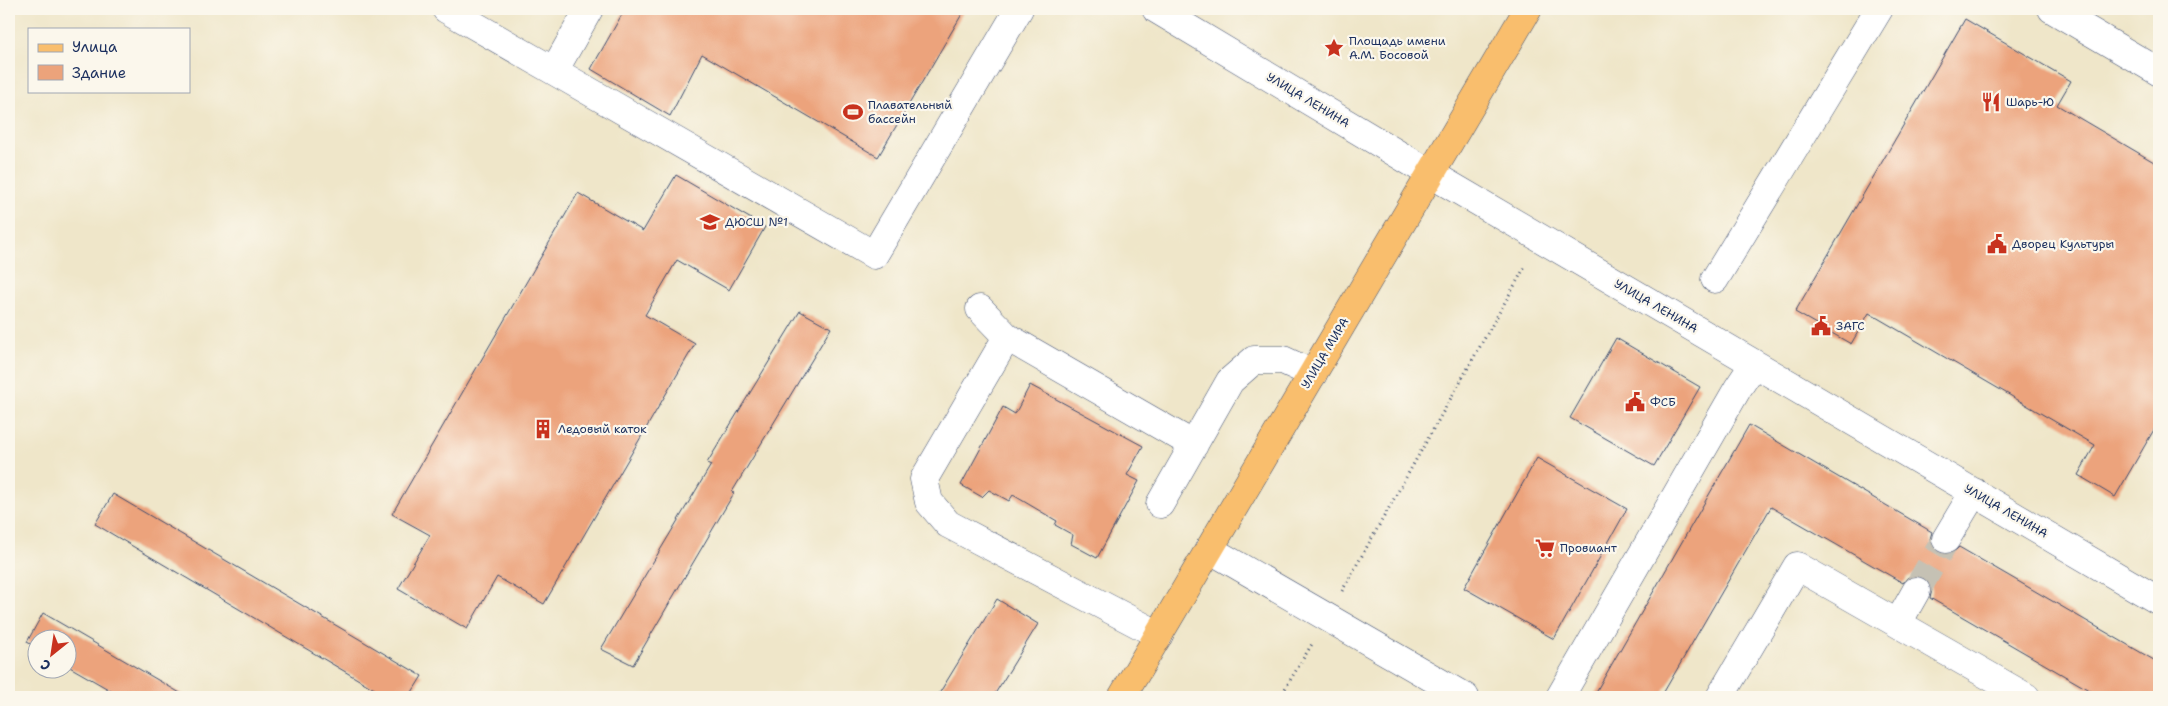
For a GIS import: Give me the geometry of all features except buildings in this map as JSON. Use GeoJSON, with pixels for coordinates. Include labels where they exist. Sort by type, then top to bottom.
{"type":"FeatureCollection","features":[{"type":"Feature","properties":{"kind":"main road","name":"УЛИЦА МИРА"},"geometry":{"type":"LineString","coordinates":[[1122,697],[1528,9]]}},
{"type":"Feature","properties":{"kind":"street"},"geometry":{"type":"LineString","coordinates":[[446,9],[874,255],[1019,9]]}},
{"type":"Feature","properties":{"kind":"street"},"geometry":{"type":"LineString","coordinates":[[554,71],[590,9]]}},
{"type":"Feature","properties":{"kind":"street","name":"УЛИЦА ЛЕНИНА"},"geometry":{"type":"LineString","coordinates":[[1156,9],[1430,174],[2159,601]]}},
{"type":"Feature","properties":{"kind":"street"},"geometry":{"type":"LineString","coordinates":[[1715,279],[1879,9]]}},
{"type":"Feature","properties":{"kind":"street"},"geometry":{"type":"LineString","coordinates":[[2052,9],[2159,72]]}},
{"type":"Feature","properties":{"kind":"street"},"geometry":{"type":"LineString","coordinates":[[980,309],[1007,337],[1194,445]]}},
{"type":"Feature","properties":{"kind":"street"},"geometry":{"type":"LineString","coordinates":[[1007,337],[924,479],[928,502],[948,524],[1159,635]]}},
{"type":"Feature","properties":{"kind":"street"},"geometry":{"type":"LineString","coordinates":[[1160,504],[1230,380],[1254,360],[1283,360],[1313,374]]}},
{"type":"Feature","properties":{"kind":"street"},"geometry":{"type":"LineString","coordinates":[[1560,697],[1738,388],[1754,364]]}},
{"type":"Feature","properties":{"kind":"street"},"geometry":{"type":"LineString","coordinates":[[1946,539],[1974,492]]}},
{"type":"Feature","properties":{"kind":"street"},"geometry":{"type":"LineString","coordinates":[[1209,549],[1459,696]]}},
{"type":"Feature","properties":{"kind":"street"},"geometry":{"type":"LineString","coordinates":[[1720,697],[1797,566],[2026,697]]}},
{"type":"Feature","properties":{"kind":"street"},"geometry":{"type":"LineString","coordinates":[[1898,623],[1916,591]]}},
{"type":"Feature","properties":{"kind":"path"},"geometry":{"type":"LineString","coordinates":[[1280,697],[1526,265]]}},
{"type":"Feature","properties":{"kind":"tunnel"},"geometry":{"type":"LineString","coordinates":[[1916,591],[1946,539]]}},
{"type":"Feature","properties":{"kind":"place","name":"Площадь имени А.М. Босовой"},"geometry":{"type":"Point","coordinates":[1334,48]}},
{"type":"Feature","properties":{"kind":"place","name":"Шарь-Ю"},"geometry":{"type":"Point","coordinates":[1991,102]}},
{"type":"Feature","properties":{"kind":"place","name":"Плавательный бассейн"},"geometry":{"type":"Point","coordinates":[853,112]}},
{"type":"Feature","properties":{"kind":"place","name":"ДЮСШ №1"},"geometry":{"type":"Point","coordinates":[710,222]}},
{"type":"Feature","properties":{"kind":"place","name":"Дворец Культуры"},"geometry":{"type":"Point","coordinates":[1997,244]}},
{"type":"Feature","properties":{"kind":"place","name":"ЗАГС"},"geometry":{"type":"Point","coordinates":[1821,326]}},
{"type":"Feature","properties":{"kind":"place","name":"ФСБ"},"geometry":{"type":"Point","coordinates":[1635,402]}},
{"type":"Feature","properties":{"kind":"place","name":"Ледовый каток"},"geometry":{"type":"Point","coordinates":[543,429]}},
{"type":"Feature","properties":{"kind":"place","name":"Провиант"},"geometry":{"type":"Point","coordinates":[1545,548]}}]}
